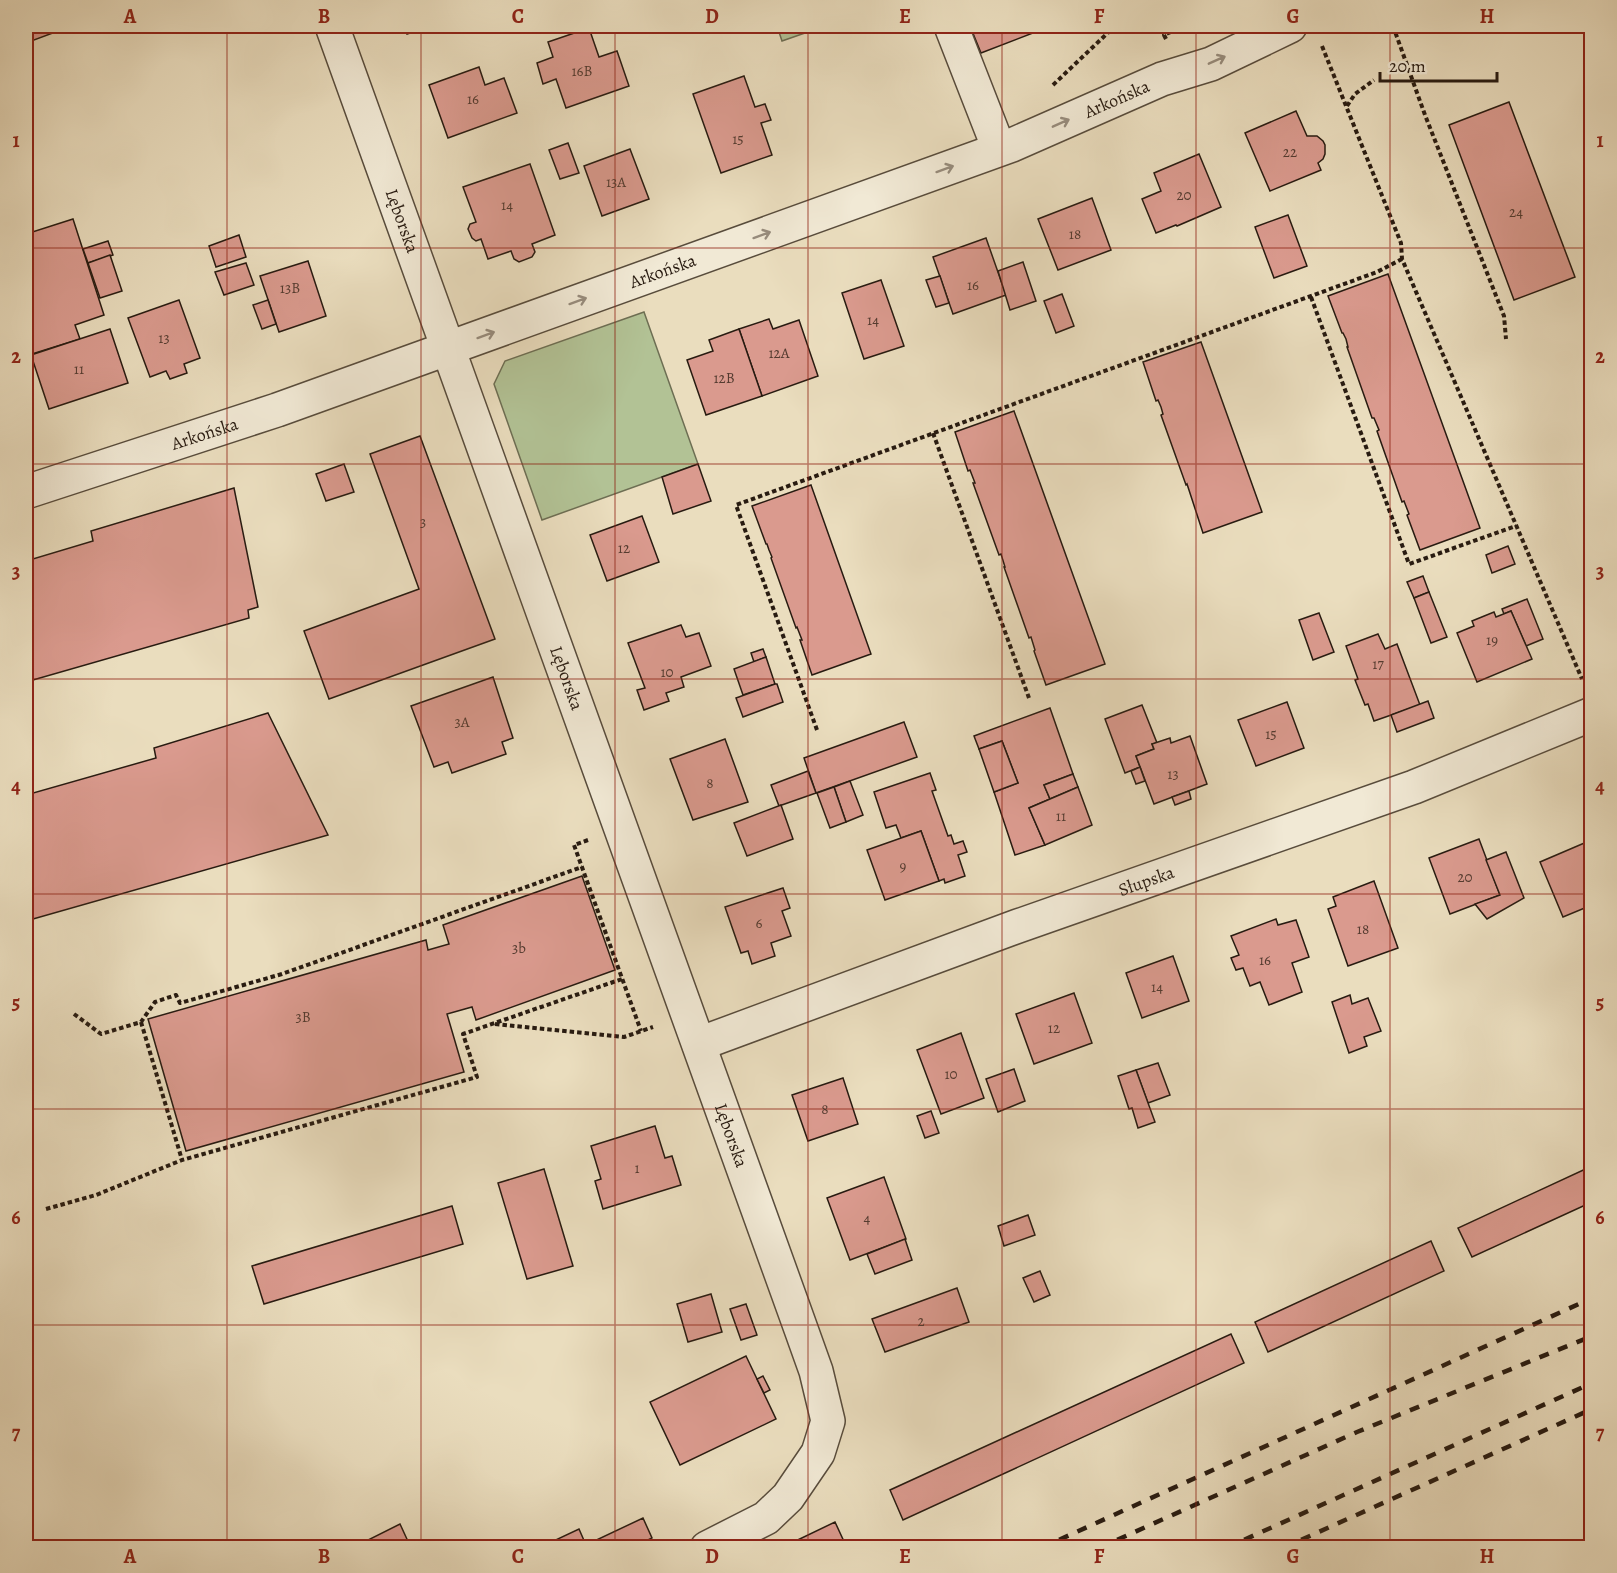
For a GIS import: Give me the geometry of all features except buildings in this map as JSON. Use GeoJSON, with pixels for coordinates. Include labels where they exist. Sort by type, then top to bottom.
{"type":"FeatureCollection","features":[{"type":"Feature","properties":{"kind":"street","name":"Lęborska"},"geometry":{"type":"LineString","coordinates":[[332,26],[816,1371],[828,1421],[818,1453],[788,1497],[766,1518],[707,1548]]}},
{"type":"Feature","properties":{"kind":"street"},"geometry":{"type":"LineString","coordinates":[[951,26],[999,149]]}},
{"type":"Feature","properties":{"kind":"street","name":"Arkońska"},"geometry":{"type":"LineString","coordinates":[[26,492],[268,413],[999,149],[1162,79],[1211,64],[1290,26]]}},
{"type":"Feature","properties":{"kind":"street","name":"Słupska"},"geometry":{"type":"LineString","coordinates":[[699,1044],[1018,926],[1414,787],[1592,714]]}},
{"type":"Feature","properties":{"kind":"path"},"geometry":{"type":"LineString","coordinates":[[1046,91],[1115,26]]}},
{"type":"Feature","properties":{"kind":"path"},"geometry":{"type":"LineString","coordinates":[[1393,26],[1504,316],[1506,339]]}},
{"type":"Feature","properties":{"kind":"path"},"geometry":{"type":"LineString","coordinates":[[1319,41],[1401,243],[1402,259],[1584,682]]}},
{"type":"Feature","properties":{"kind":"path"},"geometry":{"type":"LineString","coordinates":[[1347,106],[1355,94],[1374,80]]}},
{"type":"Feature","properties":{"kind":"path"},"geometry":{"type":"LineString","coordinates":[[817,730],[736,505],[1311,297],[1377,272],[1402,259]]}},
{"type":"Feature","properties":{"kind":"path"},"geometry":{"type":"LineString","coordinates":[[1311,297],[1409,564],[1516,526]]}},
{"type":"Feature","properties":{"kind":"path"},"geometry":{"type":"LineString","coordinates":[[933,433],[1029,698]]}},
{"type":"Feature","properties":{"kind":"path"},"geometry":{"type":"LineString","coordinates":[[591,839],[574,845],[641,1031]]}},
{"type":"Feature","properties":{"kind":"path"},"geometry":{"type":"LineString","coordinates":[[74,1014],[101,1034],[141,1022],[155,1002],[176,995],[180,1003],[282,974],[582,867]]}},
{"type":"Feature","properties":{"kind":"path"},"geometry":{"type":"LineString","coordinates":[[46,1209],[96,1195],[182,1160],[477,1077],[463,1034],[622,979]]}},
{"type":"Feature","properties":{"kind":"path"},"geometry":{"type":"LineString","coordinates":[[26,1004],[31,1026]]}},
{"type":"Feature","properties":{"kind":"path"},"geometry":{"type":"LineString","coordinates":[[141,1022],[182,1160]]}},
{"type":"Feature","properties":{"kind":"path"},"geometry":{"type":"LineString","coordinates":[[492,1024],[624,1037],[653,1027]]}},
{"type":"Feature","properties":{"kind":"green space"},"geometry":{"type":"Polygon","coordinates":[[[777,26],[825,26],[782,41],[777,26]]]}},
{"type":"Feature","properties":{"kind":"green space"},"geometry":{"type":"Polygon","coordinates":[[[644,312],[698,464],[542,520],[494,384],[505,361],[644,312]]]}},
{"type":"Feature","properties":{"kind":"railway"},"geometry":{"type":"LineString","coordinates":[[1041,1548],[1592,1298]]}},
{"type":"Feature","properties":{"kind":"railway"},"geometry":{"type":"LineString","coordinates":[[1099,1548],[1357,1432],[1592,1336]]}},
{"type":"Feature","properties":{"kind":"railway"},"geometry":{"type":"LineString","coordinates":[[1226,1548],[1592,1383]]}},
{"type":"Feature","properties":{"kind":"railway"},"geometry":{"type":"LineString","coordinates":[[1283,1548],[1592,1409]]}}]}
